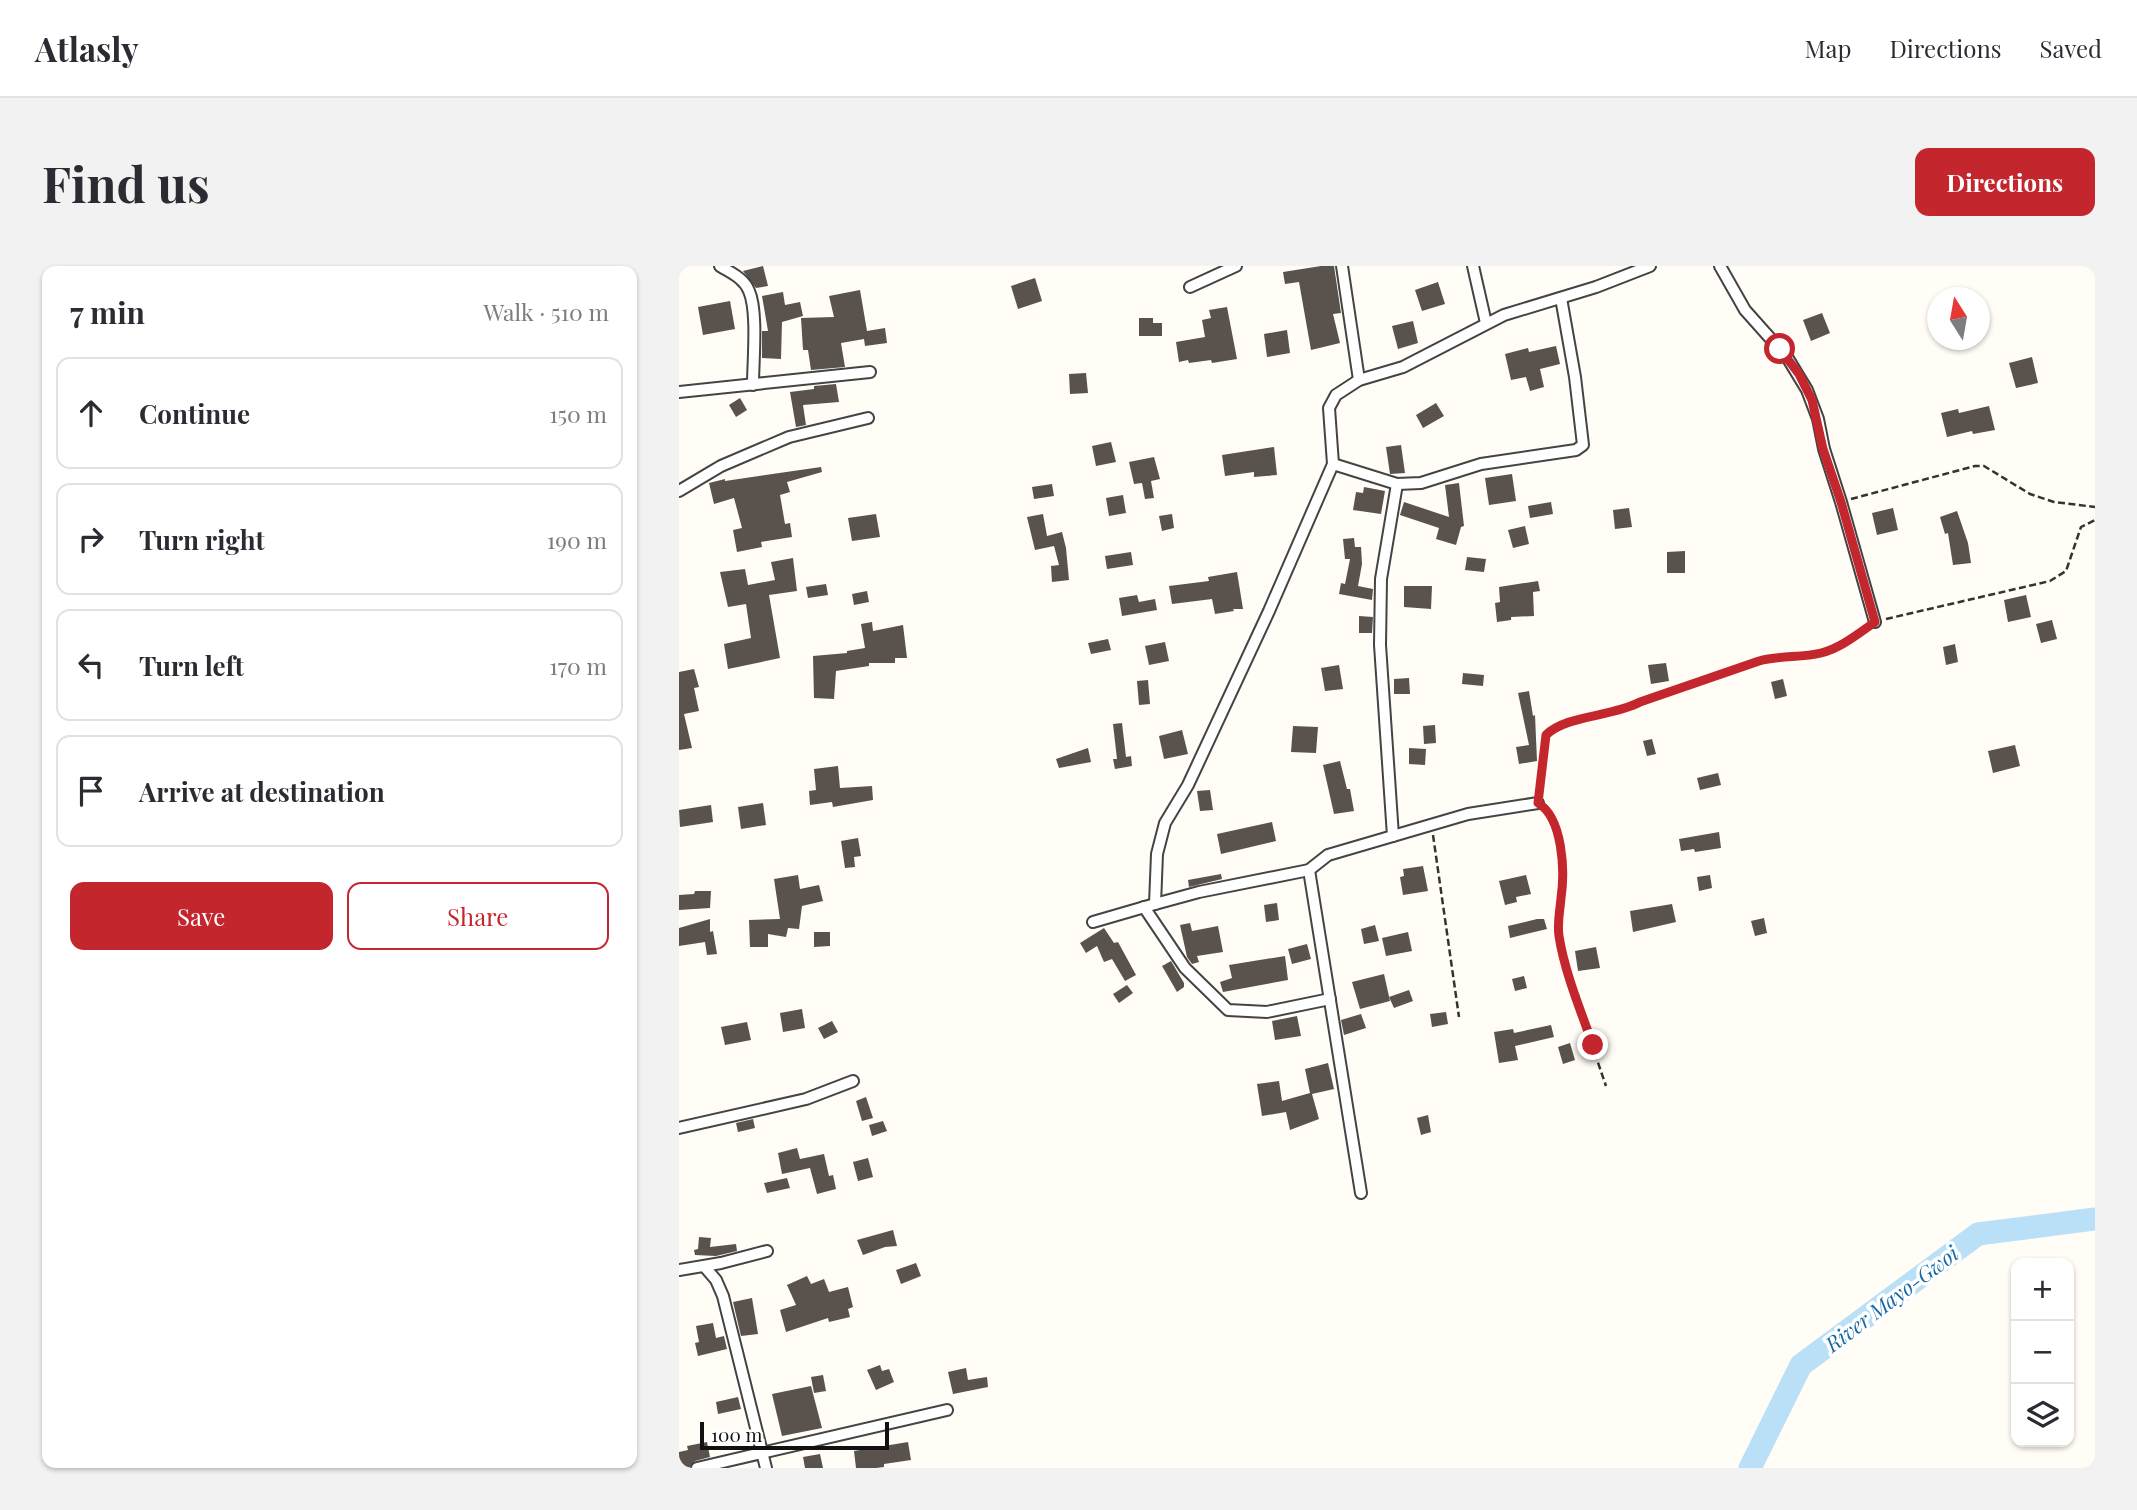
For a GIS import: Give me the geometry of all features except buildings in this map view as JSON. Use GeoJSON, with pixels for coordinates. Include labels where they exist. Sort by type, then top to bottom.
{"type":"FeatureCollection","features":[{"type":"Feature","properties":{"kind":"street"},"geometry":{"type":"LineString","coordinates":[[720,266],[740,278],[750,291],[753,319],[753,385]]}},
{"type":"Feature","properties":{"kind":"street"},"geometry":{"type":"LineString","coordinates":[[1190,286],[1236,266]]}},
{"type":"Feature","properties":{"kind":"street"},"geometry":{"type":"LineString","coordinates":[[1342,266],[1359,380]]}},
{"type":"Feature","properties":{"kind":"street"},"geometry":{"type":"LineString","coordinates":[[1473,266],[1486,323]]}},
{"type":"Feature","properties":{"kind":"street"},"geometry":{"type":"LineString","coordinates":[[1330,999],[1267,1012],[1228,1010],[1185,968],[1150,906],[1157,854],[1165,823],[1188,785],[1269,611],[1333,464],[1329,408],[1336,395],[1359,380],[1403,367],[1504,315],[1596,287],[1650,266]]}},
{"type":"Feature","properties":{"kind":"street"},"geometry":{"type":"LineString","coordinates":[[1720,266],[1745,310],[1787,357],[1807,390],[1875,622]]}},
{"type":"Feature","properties":{"kind":"street"},"geometry":{"type":"LineString","coordinates":[[1333,464],[1397,484],[1421,483],[1481,464],[1576,450],[1583,445],[1575,377],[1561,298]]}},
{"type":"Feature","properties":{"kind":"street"},"geometry":{"type":"LineString","coordinates":[[679,391],[870,372]]}},
{"type":"Feature","properties":{"kind":"street"},"geometry":{"type":"LineString","coordinates":[[679,491],[721,466],[789,437],[868,418]]}},
{"type":"Feature","properties":{"kind":"street"},"geometry":{"type":"LineString","coordinates":[[1393,836],[1380,645],[1381,579],[1397,484]]}},
{"type":"Feature","properties":{"kind":"street"},"geometry":{"type":"LineString","coordinates":[[1093,922],[1199,892],[1309,870],[1328,855],[1468,814],[1538,803]]}},
{"type":"Feature","properties":{"kind":"street"},"geometry":{"type":"LineString","coordinates":[[1309,870],[1361,1193]]}},
{"type":"Feature","properties":{"kind":"street"},"geometry":{"type":"LineString","coordinates":[[679,1128],[806,1099],[853,1081]]}},
{"type":"Feature","properties":{"kind":"street"},"geometry":{"type":"LineString","coordinates":[[679,1270],[767,1251]]}},
{"type":"Feature","properties":{"kind":"street"},"geometry":{"type":"LineString","coordinates":[[704,1266],[716,1280],[723,1296],[767,1468]]}},
{"type":"Feature","properties":{"kind":"street"},"geometry":{"type":"LineString","coordinates":[[697,1468],[947,1410]]}},
{"type":"Feature","properties":{"kind":"path"},"geometry":{"type":"LineString","coordinates":[[1841,502],[1975,466],[1984,466],[2030,494],[2054,502],[2095,507]]}},
{"type":"Feature","properties":{"kind":"path"},"geometry":{"type":"LineString","coordinates":[[1606,1086],[1559,937],[1561,846],[1551,815],[1546,807],[1538,803],[1546,735],[1553,728],[1566,723],[1625,710],[1640,702],[1759,661],[1778,656],[1819,654],[1832,650],[1875,622],[2050,581],[2066,571],[2081,527],[2095,520]]}},
{"type":"Feature","properties":{"kind":"path"},"geometry":{"type":"LineString","coordinates":[[1431,825],[1459,1017]]}},
{"type":"Feature","properties":{"kind":"waterway","name":"River Mayo-Gwoi"},"geometry":{"type":"LineString","coordinates":[[1750,1468],[1801,1365],[1978,1234],[2095,1219]]}},
{"type":"Feature","properties":{"kind":"route"},"geometry":{"type":"LineString","coordinates":[[1593,1045],[1559,937],[1561,846],[1551,815],[1546,807],[1538,803],[1546,735],[1553,728],[1566,723],[1625,710],[1640,702],[1759,661],[1778,656],[1819,654],[1832,650],[1875,622],[1823,449],[1812,400],[1799,374],[1780,349]]}}]}
